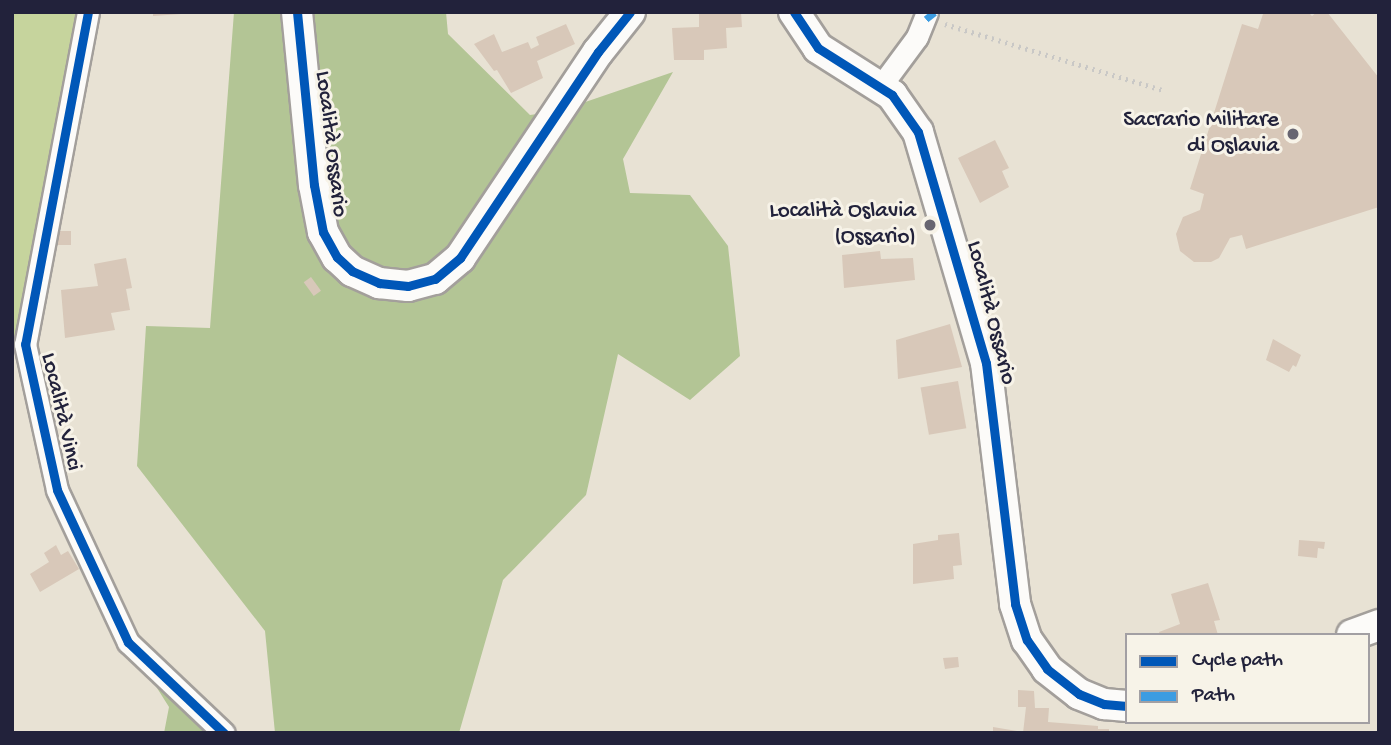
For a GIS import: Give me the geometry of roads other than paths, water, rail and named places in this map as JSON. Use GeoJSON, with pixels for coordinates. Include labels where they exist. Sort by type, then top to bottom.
{"type":"FeatureCollection","features":[{"type":"Feature","properties":{"kind":"street","name":"Località Vinci"},"geometry":{"type":"LineString","coordinates":[[88,12],[25,344],[58,490],[128,642],[225,733]]}},
{"type":"Feature","properties":{"kind":"street","name":"Località Ossario"},"geometry":{"type":"LineString","coordinates":[[297,12],[308,131],[323,232],[337,257],[361,276],[379,283],[408,286],[435,279],[460,258],[592,62],[629,12]]}},
{"type":"Feature","properties":{"kind":"street","name":"Località Ossario"},"geometry":{"type":"LineString","coordinates":[[793,12],[818,48],[880,87],[902,106],[918,132],[986,363],[1020,624],[1035,654],[1059,680],[1079,694],[1104,704],[1125,706]]}},
{"type":"Feature","properties":{"kind":"street"},"geometry":{"type":"LineString","coordinates":[[880,87],[917,37],[927,15]]}},
{"type":"Feature","properties":{"kind":"street"},"geometry":{"type":"LineString","coordinates":[[1357,633],[1379,625]]}},
{"type":"Feature","properties":{"kind":"place","name":"Sacrario Militare di Oslavia"},"geometry":{"type":"Point","coordinates":[1293,134]}},
{"type":"Feature","properties":{"kind":"place","name":"Località Oslavia (Ossario)"},"geometry":{"type":"Point","coordinates":[930,225]}}]}
